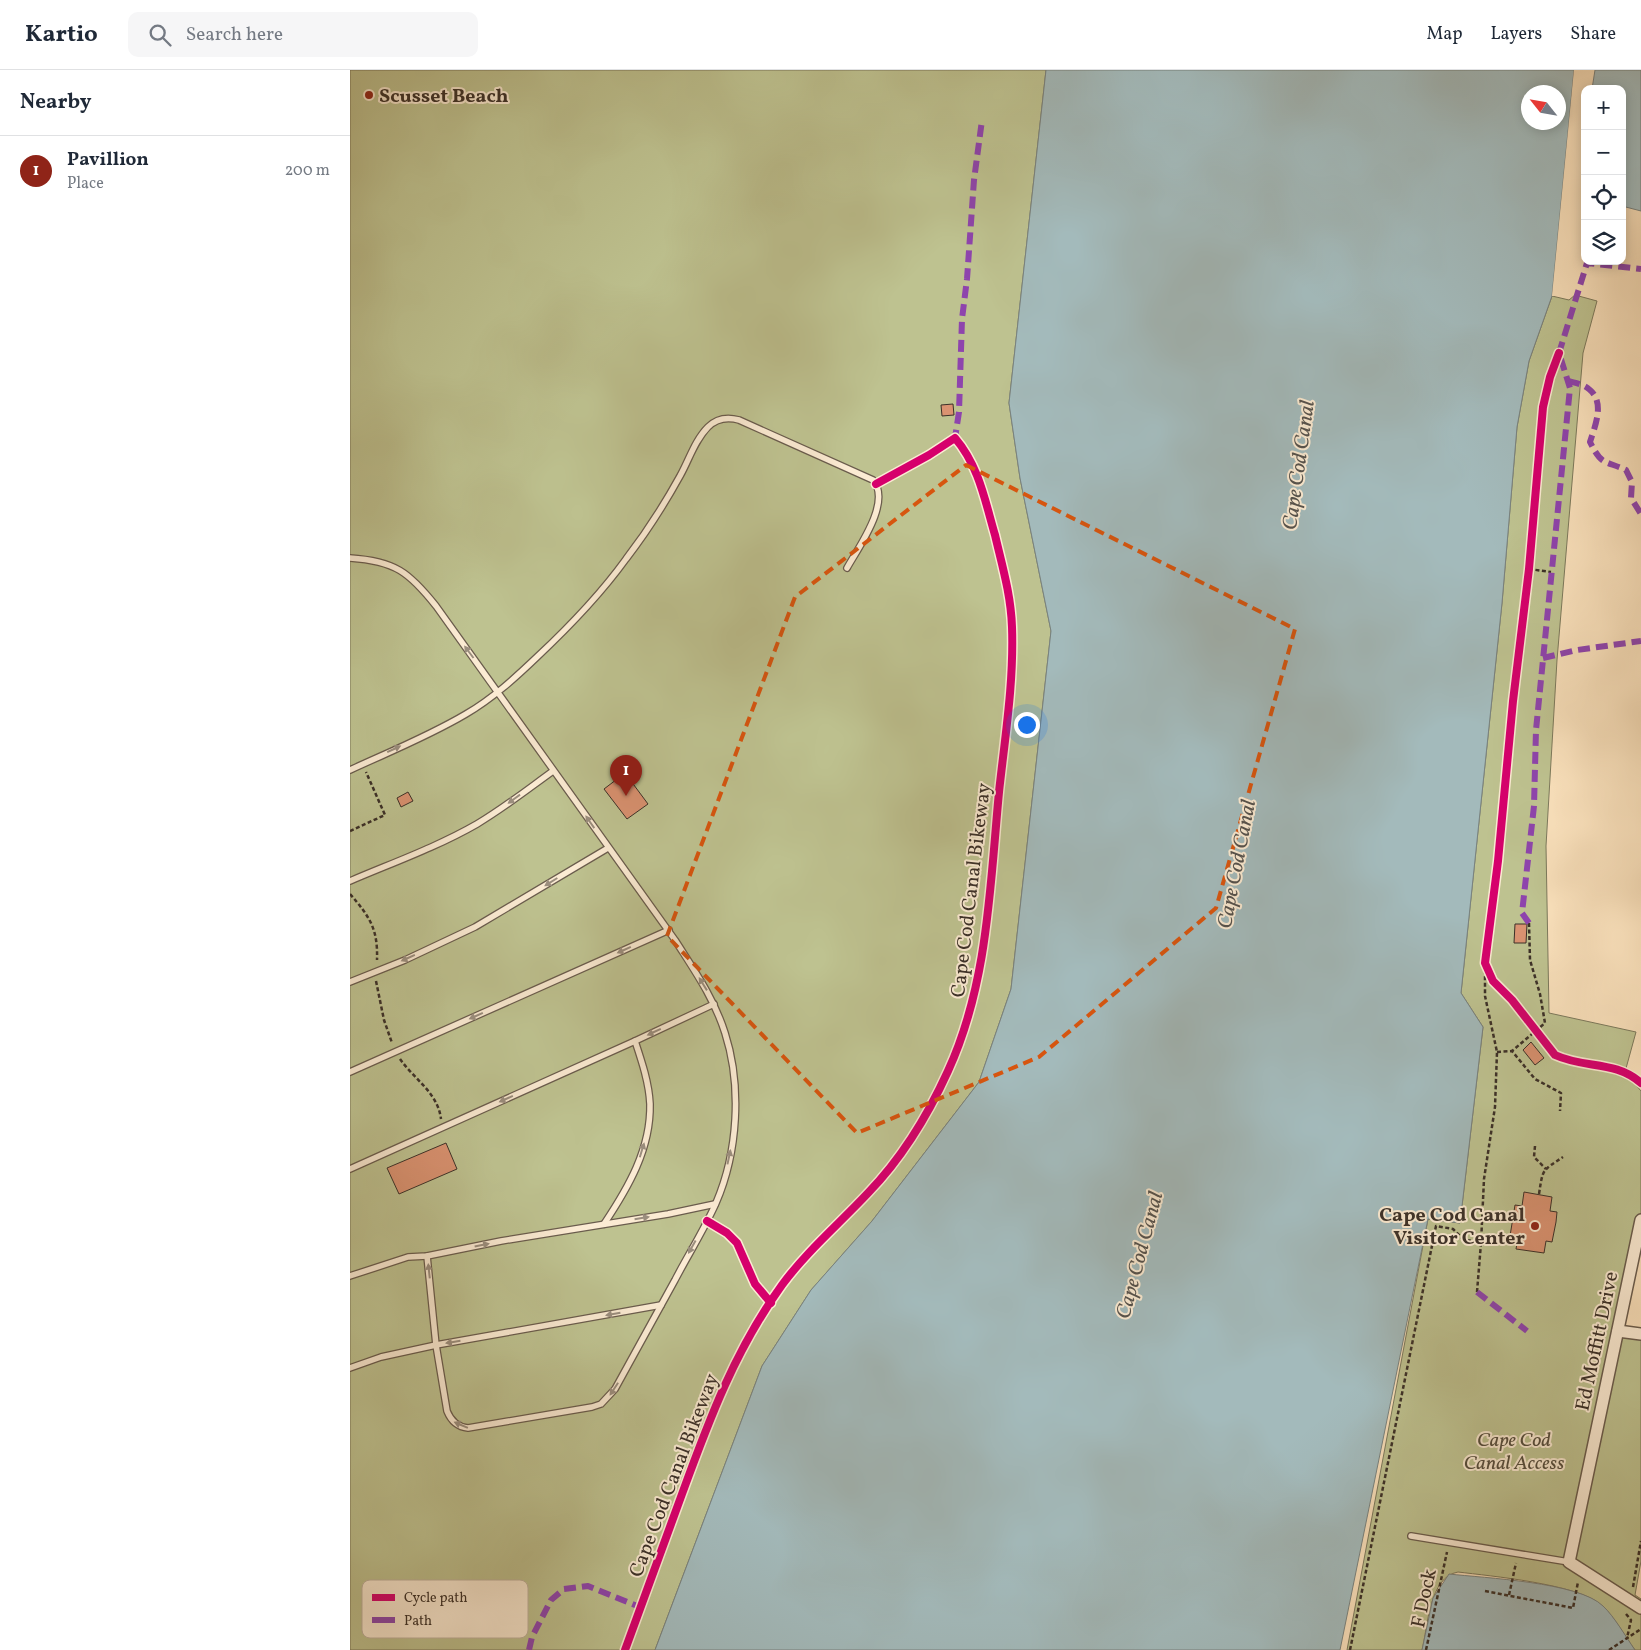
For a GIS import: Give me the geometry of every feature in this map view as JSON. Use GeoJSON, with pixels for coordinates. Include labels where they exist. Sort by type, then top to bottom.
{"type":"FeatureCollection","features":[{"type":"Feature","properties":{"kind":"street","name":"Ed Moffitt Drive"},"geometry":{"type":"LineString","coordinates":[[1569,1562],[1641,1220]]}},
{"type":"Feature","properties":{"kind":"street"},"geometry":{"type":"LineString","coordinates":[[1618,1331],[1641,1334]]}},
{"type":"Feature","properties":{"kind":"street"},"geometry":{"type":"LineString","coordinates":[[1569,1562],[1640,1607]]}},
{"type":"Feature","properties":{"kind":"lane"},"geometry":{"type":"LineString","coordinates":[[350,770],[451,722],[482,704],[525,668],[581,614],[625,561],[647,530],[699,439],[708,427],[716,421],[724,419],[739,420],[873,480],[878,494],[877,510],[872,523],[847,568]]}},
{"type":"Feature","properties":{"kind":"lane"},"geometry":{"type":"LineString","coordinates":[[350,558],[388,563],[413,581],[436,606],[608,848],[669,930],[708,991],[729,1047],[734,1088],[732,1144],[725,1175],[715,1204],[615,1389],[601,1404],[468,1428],[462,1427],[450,1418],[447,1411],[436,1344],[427,1256]]}},
{"type":"Feature","properties":{"kind":"lane"},"geometry":{"type":"LineString","coordinates":[[350,881],[438,843],[476,824],[553,771]]}},
{"type":"Feature","properties":{"kind":"lane"},"geometry":{"type":"LineString","coordinates":[[350,982],[475,927],[608,848]]}},
{"type":"Feature","properties":{"kind":"lane"},"geometry":{"type":"LineString","coordinates":[[350,1072],[669,930]]}},
{"type":"Feature","properties":{"kind":"lane"},"geometry":{"type":"LineString","coordinates":[[350,1168],[714,1004]]}},
{"type":"Feature","properties":{"kind":"lane"},"geometry":{"type":"LineString","coordinates":[[604,1224],[636,1170],[644,1148],[648,1128],[650,1105],[647,1084],[635,1041]]}},
{"type":"Feature","properties":{"kind":"lane"},"geometry":{"type":"LineString","coordinates":[[350,1276],[408,1257],[427,1256],[715,1204]]}},
{"type":"Feature","properties":{"kind":"lane"},"geometry":{"type":"LineString","coordinates":[[350,1368],[381,1357],[436,1344],[661,1305]]}},
{"type":"Feature","properties":{"kind":"lane"},"geometry":{"type":"LineString","coordinates":[[1411,1536],[1569,1562]]}},
{"type":"Feature","properties":{"kind":"path"},"geometry":{"type":"LineString","coordinates":[[1528,578],[1530,560]]}},
{"type":"Feature","properties":{"kind":"path"},"geometry":{"type":"LineString","coordinates":[[1529,569],[1551,572]]}},
{"type":"Feature","properties":{"kind":"path"},"geometry":{"type":"LineString","coordinates":[[350,831],[385,815],[362,764]]}},
{"type":"Feature","properties":{"kind":"path"},"geometry":{"type":"LineString","coordinates":[[350,894],[373,925],[377,948],[375,986],[396,1052],[428,1089],[440,1114],[442,1128]]}},
{"type":"Feature","properties":{"kind":"path"},"geometry":{"type":"LineString","coordinates":[[1497,1052],[1512,1050],[1545,1023],[1540,994],[1530,960],[1529,923]]}},
{"type":"Feature","properties":{"kind":"path"},"geometry":{"type":"LineString","coordinates":[[1486,959],[1493,981]]}},
{"type":"Feature","properties":{"kind":"path"},"geometry":{"type":"LineString","coordinates":[[1477,1292],[1484,1179],[1495,1107],[1497,1052],[1485,996],[1486,959]]}},
{"type":"Feature","properties":{"kind":"path"},"geometry":{"type":"LineString","coordinates":[[1530,1023],[1541,1039]]}},
{"type":"Feature","properties":{"kind":"path"},"geometry":{"type":"LineString","coordinates":[[1512,1050],[1535,1078],[1561,1093],[1560,1111]]}},
{"type":"Feature","properties":{"kind":"path"},"geometry":{"type":"LineString","coordinates":[[1535,1146],[1534,1157],[1546,1169]]}},
{"type":"Feature","properties":{"kind":"path"},"geometry":{"type":"LineString","coordinates":[[1539,1194],[1543,1173],[1563,1157]]}},
{"type":"Feature","properties":{"kind":"path"},"geometry":{"type":"LineString","coordinates":[[1350,1650],[1436,1226],[1453,1229],[1464,1239],[1481,1243]]}},
{"type":"Feature","properties":{"kind":"path"},"geometry":{"type":"LineString","coordinates":[[1509,1595],[1517,1560]]}},
{"type":"Feature","properties":{"kind":"path"},"geometry":{"type":"LineString","coordinates":[[1485,1591],[1573,1608],[1579,1575]]}},
{"type":"Feature","properties":{"kind":"path"},"geometry":{"type":"LineString","coordinates":[[1609,1650],[1641,1629]]}},
{"type":"Feature","properties":{"kind":"highlighted area"},"geometry":{"type":"Polygon","coordinates":[[[966,465],[1295,629],[1216,908],[1039,1057],[857,1133],[667,936],[795,597],[966,465]]]}},
{"type":"Feature","properties":{"kind":"green space"},"geometry":{"type":"Polygon","coordinates":[[[350,70],[1046,70],[1009,403],[1020,478],[1051,631],[1011,989],[979,1082],[872,1221],[811,1290],[762,1366],[655,1650],[350,1650],[350,70]]]}},
{"type":"Feature","properties":{"kind":"green space","name":"Cape Cod Canal Access"},"geometry":{"type":"Polygon","coordinates":[[[1575,295],[1597,301],[1583,353],[1557,660],[1546,846],[1549,1013],[1636,1032],[1625,1072],[1641,1091],[1641,1216],[1618,1331],[1641,1334],[1641,1561],[1635,1595],[1641,1599],[1641,1650],[1635,1650],[1609,1613],[1600,1604],[1588,1597],[1553,1586],[1458,1572],[1448,1576],[1435,1593],[1428,1616],[1422,1650],[1347,1650],[1428,1219],[1460,1223],[1483,1027],[1461,993],[1502,603],[1517,427],[1529,361],[1552,296],[1569,300],[1575,295]]]}},
{"type":"Feature","properties":{"kind":"water","name":"Cape Cod Canal"},"geometry":{"type":"Polygon","coordinates":[[[1046,70],[1574,70],[1552,296],[1529,361],[1517,427],[1502,603],[1461,993],[1483,1027],[1460,1223],[1428,1219],[1340,1650],[655,1650],[762,1366],[811,1290],[872,1221],[979,1082],[1011,989],[1051,631],[1020,478],[1009,403],[1046,70]]]}},
{"type":"Feature","properties":{"kind":"water"},"geometry":{"type":"Polygon","coordinates":[[[1595,70],[1641,70],[1641,211],[1626,207],[1626,85],[1593,85],[1595,70]]]}},
{"type":"Feature","properties":{"kind":"water"},"geometry":{"type":"Polygon","coordinates":[[[1449,1574],[1530,1582],[1574,1591],[1591,1598],[1603,1606],[1616,1621],[1635,1650],[1422,1650],[1433,1598],[1449,1574]]]}},
{"type":"Feature","properties":{"kind":"pier"},"geometry":{"type":"Polygon","coordinates":[[[1574,70],[1576,70],[1555,296],[1552,296],[1574,70]]]}},
{"type":"Feature","properties":{"kind":"building"},"geometry":{"type":"Polygon","coordinates":[[[953,404],[954,415],[942,416],[941,405],[953,404]]]}},
{"type":"Feature","properties":{"kind":"building"},"geometry":{"type":"Polygon","coordinates":[[[625,773],[648,804],[627,819],[604,789],[625,773]]]}},
{"type":"Feature","properties":{"kind":"building"},"geometry":{"type":"Polygon","coordinates":[[[408,792],[413,801],[401,807],[397,798],[408,792]]]}},
{"type":"Feature","properties":{"kind":"building"},"geometry":{"type":"Polygon","coordinates":[[[1515,924],[1527,924],[1526,943],[1514,943],[1515,924]]]}},
{"type":"Feature","properties":{"kind":"building"},"geometry":{"type":"Polygon","coordinates":[[[1531,1042],[1544,1058],[1535,1065],[1523,1050],[1531,1042]]]}},
{"type":"Feature","properties":{"kind":"building"},"geometry":{"type":"Polygon","coordinates":[[[446,1143],[457,1169],[399,1194],[387,1168],[446,1143]]]}},
{"type":"Feature","properties":{"kind":"building","name":"Cape Cod Canal Visitor Center"},"geometry":{"type":"Polygon","coordinates":[[[1524,1192],[1552,1197],[1550,1211],[1557,1212],[1552,1242],[1546,1241],[1544,1253],[1516,1249],[1518,1238],[1510,1236],[1515,1205],[1522,1206],[1524,1192]]]}},
{"type":"Feature","properties":{"kind":"marked path"},"geometry":{"type":"LineString","coordinates":[[952,440],[955,438],[959,412],[962,319],[967,279],[974,180],[982,120]]}},
{"type":"Feature","properties":{"kind":"marked path"},"geometry":{"type":"LineString","coordinates":[[1529,923],[1522,913],[1534,806],[1536,730],[1570,388],[1559,353],[1587,263],[1641,269]]}},
{"type":"Feature","properties":{"kind":"marked path"},"geometry":{"type":"LineString","coordinates":[[1568,381],[1585,386],[1595,395],[1598,415],[1590,442],[1601,459],[1626,470],[1632,482],[1631,498],[1641,514]]}},
{"type":"Feature","properties":{"kind":"marked path"},"geometry":{"type":"LineString","coordinates":[[1543,658],[1577,650],[1641,641]]}},
{"type":"Feature","properties":{"kind":"marked path"},"geometry":{"type":"LineString","coordinates":[[1477,1292],[1527,1331]]}},
{"type":"Feature","properties":{"kind":"marked path"},"geometry":{"type":"LineString","coordinates":[[529,1650],[532,1637],[551,1600],[564,1589],[588,1586],[640,1607]]}},
{"type":"Feature","properties":{"kind":"cycle path"},"geometry":{"type":"LineString","coordinates":[[1559,353],[1550,377],[1543,407],[1529,569],[1513,701],[1498,861],[1485,963],[1493,981],[1512,1000],[1555,1055],[1577,1062],[1621,1071],[1641,1083]]}},
{"type":"Feature","properties":{"kind":"cycle path","name":"Cape Cod Canal Bikeway"},"geometry":{"type":"LineString","coordinates":[[625,1650],[702,1439],[724,1386],[750,1335],[782,1285],[813,1249],[880,1180],[903,1151],[923,1120],[948,1071],[972,1004],[985,934],[1010,689],[1012,627],[1006,580],[976,472],[955,438],[929,455],[876,484]]}},
{"type":"Feature","properties":{"kind":"cycle path"},"geometry":{"type":"LineString","coordinates":[[707,1221],[727,1233],[737,1243],[755,1284],[771,1303]]}},
{"type":"Feature","properties":{"kind":"place","name":"Scusset Beach"},"geometry":{"type":"Point","coordinates":[369,95]}},
{"type":"Feature","properties":{"kind":"place","name":"Pavillion"},"geometry":{"type":"Point","coordinates":[626,796]}},
{"type":"Feature","properties":{"kind":"place","name":"Cape Cod Canal Visitor Center"},"geometry":{"type":"Point","coordinates":[1535,1226]}}]}
